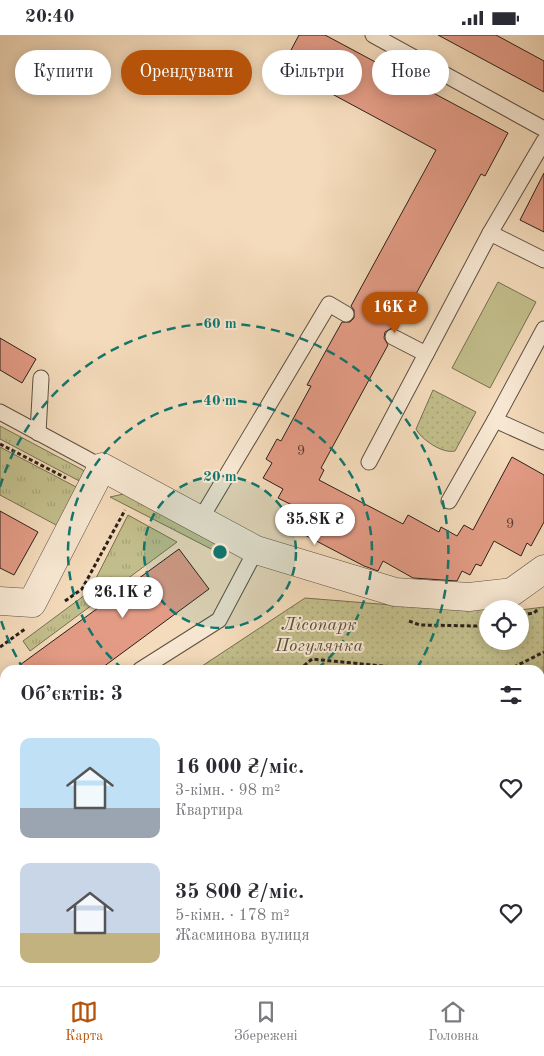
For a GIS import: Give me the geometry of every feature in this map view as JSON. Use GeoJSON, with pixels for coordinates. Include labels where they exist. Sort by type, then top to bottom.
{"type":"FeatureCollection","features":[{"type":"Feature","properties":{"kind":"street"},"geometry":{"type":"LineString","coordinates":[[0,601],[32,603],[102,467],[256,551],[395,592],[469,597],[512,592],[544,569]]}},
{"type":"Feature","properties":{"kind":"lane"},"geometry":{"type":"LineString","coordinates":[[372,35],[544,129]]}},
{"type":"Feature","properties":{"kind":"lane"},"geometry":{"type":"LineString","coordinates":[[369,462],[490,233],[544,141]]}},
{"type":"Feature","properties":{"kind":"lane"},"geometry":{"type":"LineString","coordinates":[[490,233],[544,261]]}},
{"type":"Feature","properties":{"kind":"lane"},"geometry":{"type":"LineString","coordinates":[[200,520],[328,304],[346,314]]}},
{"type":"Feature","properties":{"kind":"lane"},"geometry":{"type":"LineString","coordinates":[[449,501],[544,329]]}},
{"type":"Feature","properties":{"kind":"lane"},"geometry":{"type":"LineString","coordinates":[[392,337],[426,354]]}},
{"type":"Feature","properties":{"kind":"lane"},"geometry":{"type":"LineString","coordinates":[[38,433],[41,378]]}},
{"type":"Feature","properties":{"kind":"lane"},"geometry":{"type":"LineString","coordinates":[[0,412],[102,467]]}},
{"type":"Feature","properties":{"kind":"lane"},"geometry":{"type":"LineString","coordinates":[[494,420],[544,442]]}},
{"type":"Feature","properties":{"kind":"lane"},"geometry":{"type":"LineString","coordinates":[[148,665],[219,620],[256,551]]}},
{"type":"Feature","properties":{"kind":"path"},"geometry":{"type":"LineString","coordinates":[[519,665],[544,653]]}},
{"type":"Feature","properties":{"kind":"path"},"geometry":{"type":"LineString","coordinates":[[305,665],[312,659],[373,665]]}},
{"type":"Feature","properties":{"kind":"green space"},"geometry":{"type":"Polygon","coordinates":[[[498,282],[536,302],[490,388],[452,368],[498,282]]]}},
{"type":"Feature","properties":{"kind":"green space"},"geometry":{"type":"Polygon","coordinates":[[[433,390],[476,412],[455,451],[438,448],[422,437],[416,429],[433,390]]]}},
{"type":"Feature","properties":{"kind":"green space"},"geometry":{"type":"Polygon","coordinates":[[[0,426],[83,470],[87,477],[85,484],[0,439],[0,426]]]}},
{"type":"Feature","properties":{"kind":"green space"},"geometry":{"type":"Polygon","coordinates":[[[0,447],[78,488],[58,526],[0,495],[0,447]]]}},
{"type":"Feature","properties":{"kind":"green space"},"geometry":{"type":"Polygon","coordinates":[[[128,493],[221,542],[217,552],[110,497],[128,493]]]}},
{"type":"Feature","properties":{"kind":"green space"},"geometry":{"type":"Polygon","coordinates":[[[128,515],[177,542],[30,651],[23,641],[89,592],[128,515]]]}},
{"type":"Feature","properties":{"kind":"green space","name":"Лісопарк Погулянка"},"geometry":{"type":"Polygon","coordinates":[[[305,598],[429,608],[479,609],[479,650],[529,650],[529,609],[544,607],[544,665],[204,665],[305,598]]]}},
{"type":"Feature","properties":{"kind":"building"},"geometry":{"type":"Polygon","coordinates":[[[299,35],[325,35],[353,50],[291,50],[299,35]]]}},
{"type":"Feature","properties":{"kind":"building"},"geometry":{"type":"Polygon","coordinates":[[[438,35],[496,35],[544,61],[544,92],[438,35]]]}},
{"type":"Feature","properties":{"kind":"building"},"geometry":{"type":"Polygon","coordinates":[[[362,55],[372,60],[372,95],[437,95],[508,133],[485,176],[481,174],[397,329],[392,328],[385,332],[384,338],[388,345],[321,468],[324,470],[319,480],[403,524],[408,515],[439,532],[441,527],[457,536],[464,525],[473,530],[512,457],[544,475],[544,522],[531,546],[527,543],[521,556],[494,541],[481,566],[476,564],[470,575],[462,571],[457,581],[413,578],[383,561],[378,571],[364,566],[303,534],[311,520],[292,509],[294,506],[278,498],[283,489],[263,478],[272,463],[266,459],[277,439],[281,441],[311,386],[307,385],[342,322],[350,322],[354,318],[354,310],[351,306],[436,150],[334,95],[362,95],[362,55]]]}},
{"type":"Feature","properties":{"kind":"building"},"geometry":{"type":"Polygon","coordinates":[[[544,173],[544,232],[520,220],[544,173]]]}},
{"type":"Feature","properties":{"kind":"building"},"geometry":{"type":"Polygon","coordinates":[[[0,338],[36,359],[22,383],[0,370],[0,338]]]}},
{"type":"Feature","properties":{"kind":"building"},"geometry":{"type":"Polygon","coordinates":[[[0,511],[38,532],[14,575],[0,568],[0,511]]]}},
{"type":"Feature","properties":{"kind":"building"},"geometry":{"type":"Polygon","coordinates":[[[179,549],[209,589],[106,665],[20,665],[179,549]]]}}]}
